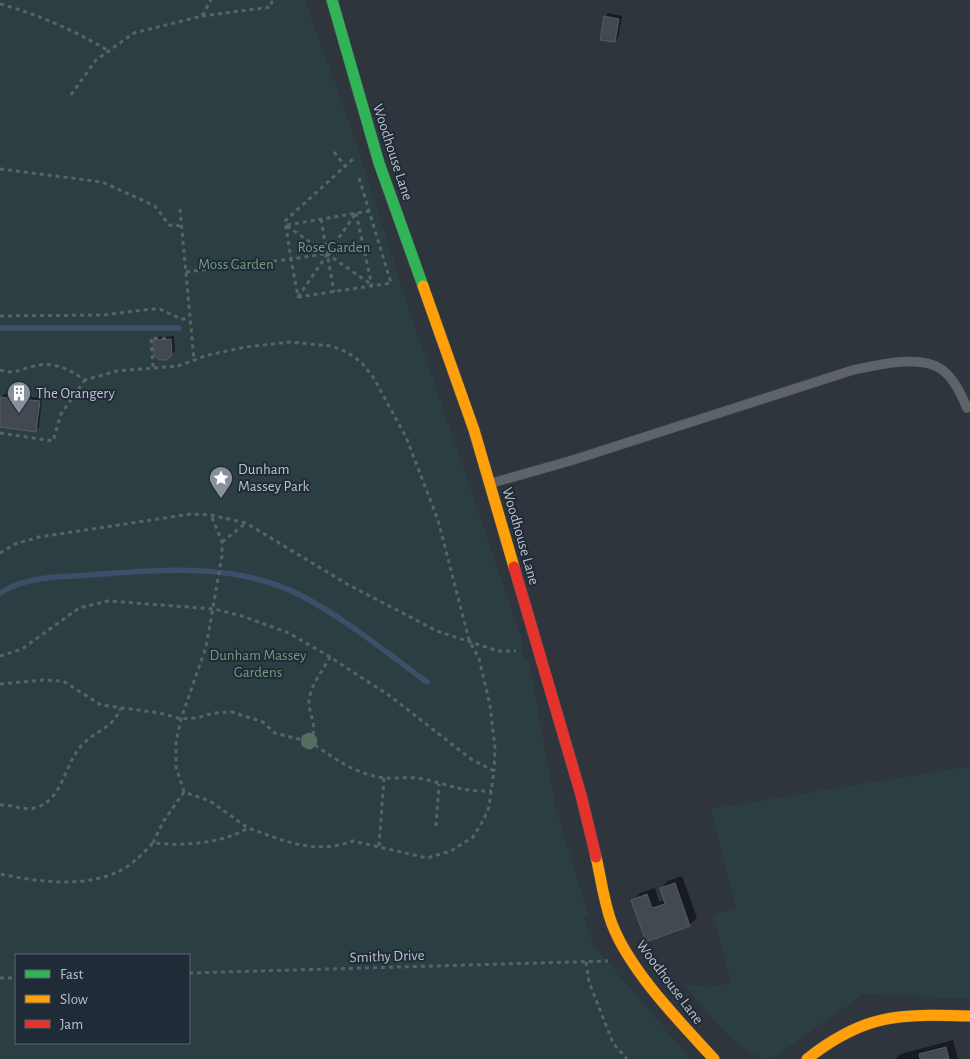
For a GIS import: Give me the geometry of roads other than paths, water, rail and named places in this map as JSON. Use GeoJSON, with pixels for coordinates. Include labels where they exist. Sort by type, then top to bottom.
{"type":"FeatureCollection","features":[{"type":"Feature","properties":{"kind":"main road","name":"Woodhouse Lane"},"geometry":{"type":"LineString","coordinates":[[332,0],[379,163],[474,430],[581,795],[612,924],[631,959],[674,1016],[714,1059]]}},
{"type":"Feature","properties":{"kind":"main road"},"geometry":{"type":"LineString","coordinates":[[807,1059],[835,1037],[866,1023],[892,1016],[970,1016]]}},
{"type":"Feature","properties":{"kind":"lane"},"geometry":{"type":"LineString","coordinates":[[490,484],[573,460],[853,370],[887,363],[910,361],[941,368],[956,384],[968,408]]}},
{"type":"Feature","properties":{"kind":"waterway"},"geometry":{"type":"LineString","coordinates":[[0,328],[179,328]]}},
{"type":"Feature","properties":{"kind":"waterway"},"geometry":{"type":"LineString","coordinates":[[0,593],[13,586],[56,577],[181,570],[244,576],[273,584],[318,605],[366,637],[427,682]]}},
{"type":"Feature","properties":{"kind":"place","name":"The Orangery"},"geometry":{"type":"Point","coordinates":[19,414]}},
{"type":"Feature","properties":{"kind":"place","name":"Dunham Massey Park"},"geometry":{"type":"Point","coordinates":[221,499]}},
{"type":"Feature","properties":{"kind":"park label","name":"Rose Garden"},"geometry":{"type":"Point","coordinates":[334,247]}},
{"type":"Feature","properties":{"kind":"park label","name":"Moss Garden"},"geometry":{"type":"Point","coordinates":[236,264]}},
{"type":"Feature","properties":{"kind":"park label","name":"Dunham Massey Gardens"},"geometry":{"type":"Point","coordinates":[258,664]}}]}
